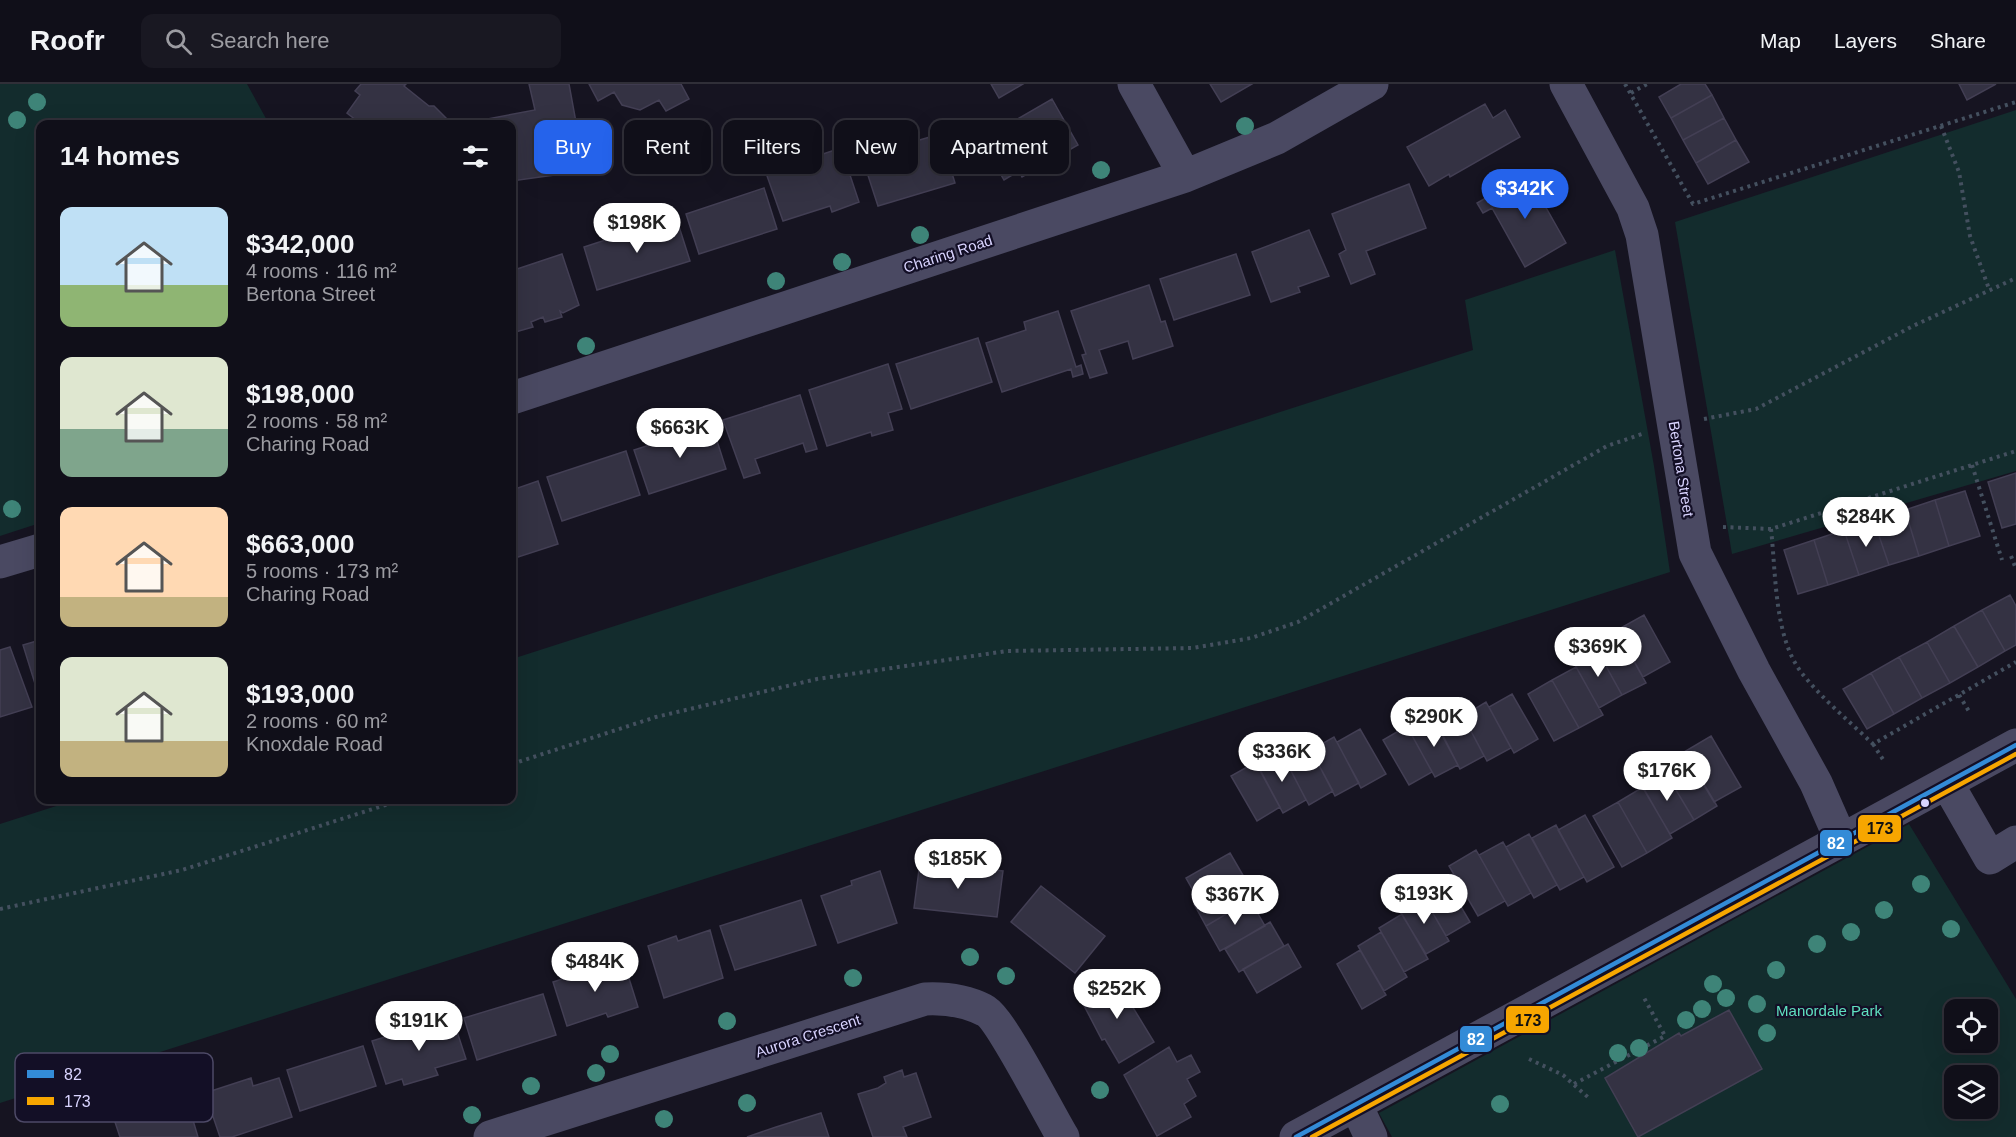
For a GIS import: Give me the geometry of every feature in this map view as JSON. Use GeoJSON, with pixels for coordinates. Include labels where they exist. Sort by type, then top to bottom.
{"type":"FeatureCollection","features":[{"type":"Feature","properties":{"kind":"street"},"geometry":{"type":"LineString","coordinates":[[1134,84],[1185,177]]}},
{"type":"Feature","properties":{"kind":"street","name":"Charing Road"},"geometry":{"type":"LineString","coordinates":[[516,397],[1185,177],[1277,138],[1372,84]]}},
{"type":"Feature","properties":{"kind":"street","name":"Bertona Street"},"geometry":{"type":"LineString","coordinates":[[1566,84],[1633,208],[1642,235],[1695,553],[1754,671],[1816,783],[1841,840]]}},
{"type":"Feature","properties":{"kind":"street"},"geometry":{"type":"LineString","coordinates":[[0,562],[36,551]]}},
{"type":"Feature","properties":{"kind":"street"},"geometry":{"type":"LineString","coordinates":[[1296,1137],[2016,745]]}},
{"type":"Feature","properties":{"kind":"street"},"geometry":{"type":"LineString","coordinates":[[1947,783],[1990,858],[2016,842]]}},
{"type":"Feature","properties":{"kind":"street","name":"Aurora Crescent"},"geometry":{"type":"LineString","coordinates":[[490,1137],[925,999],[947,998],[986,1010],[999,1027],[1063,1137]]}},
{"type":"Feature","properties":{"kind":"street"},"geometry":{"type":"LineString","coordinates":[[1356,1105],[1371,1137]]}},
{"type":"Feature","properties":{"kind":"path"},"geometry":{"type":"LineString","coordinates":[[1625,84],[1693,204],[2016,102]]}},
{"type":"Feature","properties":{"kind":"path"},"geometry":{"type":"LineString","coordinates":[[1631,93],[1647,84]]}},
{"type":"Feature","properties":{"kind":"path"},"geometry":{"type":"LineString","coordinates":[[1941,126],[1959,172],[1970,236],[1989,289]]}},
{"type":"Feature","properties":{"kind":"path"},"geometry":{"type":"LineString","coordinates":[[516,763],[656,717],[817,680],[1007,651],[1193,648],[1251,638],[1298,622],[1607,446],[1674,424],[1756,409],[1913,326],[2016,278]]}},
{"type":"Feature","properties":{"kind":"path"},"geometry":{"type":"LineString","coordinates":[[1689,526],[1771,529],[2016,452]]}},
{"type":"Feature","properties":{"kind":"path"},"geometry":{"type":"LineString","coordinates":[[1972,465],[2002,560]]}},
{"type":"Feature","properties":{"kind":"path"},"geometry":{"type":"LineString","coordinates":[[1771,529],[1783,633],[1790,653],[1801,673],[1873,744],[1884,762]]}},
{"type":"Feature","properties":{"kind":"path"},"geometry":{"type":"LineString","coordinates":[[2011,556],[2016,569]]}},
{"type":"Feature","properties":{"kind":"path"},"geometry":{"type":"LineString","coordinates":[[1873,744],[2016,662]]}},
{"type":"Feature","properties":{"kind":"path"},"geometry":{"type":"LineString","coordinates":[[1959,695],[1970,713]]}},
{"type":"Feature","properties":{"kind":"path"},"geometry":{"type":"LineString","coordinates":[[0,909],[182,870],[388,804]]}},
{"type":"Feature","properties":{"kind":"path"},"geometry":{"type":"LineString","coordinates":[[1574,1084],[1665,1036],[1643,996]]}},
{"type":"Feature","properties":{"kind":"path"},"geometry":{"type":"LineString","coordinates":[[1529,1059],[1563,1075],[1590,1099]]}},
{"type":"Feature","properties":{"kind":"green space"},"geometry":{"type":"Polygon","coordinates":[[[0,84],[247,84],[267,120],[36,120],[36,524],[0,536],[0,84]]]}},
{"type":"Feature","properties":{"kind":"green space"},"geometry":{"type":"Polygon","coordinates":[[[2016,110],[2016,471],[1732,554],[1675,222],[2016,110]]]}},
{"type":"Feature","properties":{"kind":"green space"},"geometry":{"type":"Polygon","coordinates":[[[1615,250],[1654,466],[1670,572],[157,1053],[15,1053],[15,1098],[0,1103],[0,824],[62,804],[516,804],[516,658],[1473,350],[1465,300],[1615,250]]]}},
{"type":"Feature","properties":{"kind":"green space","name":"Manordale Park"},"geometry":{"type":"Polygon","coordinates":[[[1909,824],[2016,999],[2016,1137],[1392,1137],[1379,1113],[1909,824]]]}},
{"type":"Feature","properties":{"kind":"building"},"geometry":{"type":"Polygon","coordinates":[[[361,84],[406,84],[404,86],[429,106],[434,106],[448,120],[356,120],[347,113],[360,95],[355,91],[361,84]]]}},
{"type":"Feature","properties":{"kind":"building"},"geometry":{"type":"Polygon","coordinates":[[[529,84],[569,84],[576,120],[534,120],[534,174],[554,175],[516,180],[516,120],[487,119],[535,110],[529,84]]]}},
{"type":"Feature","properties":{"kind":"building"},"geometry":{"type":"Polygon","coordinates":[[[589,84],[681,84],[689,99],[666,111],[659,100],[640,110],[622,105],[614,92],[598,101],[589,84]]]}},
{"type":"Feature","properties":{"kind":"building"},"geometry":{"type":"Polygon","coordinates":[[[991,84],[1023,84],[999,98],[991,84]]]}},
{"type":"Feature","properties":{"kind":"building"},"geometry":{"type":"Polygon","coordinates":[[[1210,84],[1252,84],[1221,102],[1210,84]]]}},
{"type":"Feature","properties":{"kind":"building"},"geometry":{"type":"Polygon","coordinates":[[[1681,84],[1705,84],[1712,95],[1671,118],[1659,97],[1681,84]]]}},
{"type":"Feature","properties":{"kind":"building"},"geometry":{"type":"Polygon","coordinates":[[[1959,84],[1996,84],[1967,100],[1959,84]]]}},
{"type":"Feature","properties":{"kind":"building"},"geometry":{"type":"Polygon","coordinates":[[[1712,95],[1724,118],[1683,140],[1671,118],[1712,95]]]}},
{"type":"Feature","properties":{"kind":"building"},"geometry":{"type":"Polygon","coordinates":[[[1052,99],[1064,120],[1016,120],[1052,99]]]}},
{"type":"Feature","properties":{"kind":"building"},"geometry":{"type":"Polygon","coordinates":[[[1485,104],[1493,118],[1505,110],[1520,137],[1450,177],[1449,174],[1429,186],[1407,147],[1485,104]]]}},
{"type":"Feature","properties":{"kind":"building"},"geometry":{"type":"Polygon","coordinates":[[[1724,118],[1736,140],[1696,163],[1683,140],[1724,118]]]}},
{"type":"Feature","properties":{"kind":"building"},"geometry":{"type":"Polygon","coordinates":[[[1069,129],[1078,145],[1069,150],[1069,129]]]}},
{"type":"Feature","properties":{"kind":"building"},"geometry":{"type":"Polygon","coordinates":[[[930,137],[930,174],[952,174],[955,183],[878,206],[868,174],[918,174],[918,140],[930,137]]]}},
{"type":"Feature","properties":{"kind":"building"},"geometry":{"type":"Polygon","coordinates":[[[1736,140],[1749,162],[1708,184],[1696,163],[1736,140]]]}},
{"type":"Feature","properties":{"kind":"building"},"geometry":{"type":"Polygon","coordinates":[[[834,150],[834,174],[850,174],[859,202],[832,212],[830,206],[783,221],[766,174],[822,174],[822,154],[834,150]]]}},
{"type":"Feature","properties":{"kind":"building"},"geometry":{"type":"Polygon","coordinates":[[[1001,174],[1014,174],[1004,180],[1001,174]]]}},
{"type":"Feature","properties":{"kind":"building"},"geometry":{"type":"Polygon","coordinates":[[[1527,174],[1566,243],[1525,267],[1492,208],[1483,213],[1477,203],[1527,174]]]}},
{"type":"Feature","properties":{"kind":"building"},"geometry":{"type":"Polygon","coordinates":[[[1409,184],[1426,228],[1366,251],[1375,274],[1351,284],[1339,254],[1346,250],[1332,214],[1409,184]]]}},
{"type":"Feature","properties":{"kind":"building"},"geometry":{"type":"Polygon","coordinates":[[[764,188],[777,229],[699,254],[686,214],[764,188]]]}},
{"type":"Feature","properties":{"kind":"building"},"geometry":{"type":"Polygon","coordinates":[[[676,217],[690,261],[597,290],[584,247],[676,217]]]}},
{"type":"Feature","properties":{"kind":"building"},"geometry":{"type":"Polygon","coordinates":[[[1309,230],[1329,276],[1298,287],[1300,292],[1271,302],[1252,252],[1309,230]]]}},
{"type":"Feature","properties":{"kind":"building"},"geometry":{"type":"Polygon","coordinates":[[[562,254],[579,305],[563,313],[560,311],[562,317],[545,322],[543,317],[531,322],[533,327],[516,332],[516,269],[562,254]]]}},
{"type":"Feature","properties":{"kind":"building"},"geometry":{"type":"Polygon","coordinates":[[[1236,254],[1250,295],[1174,320],[1160,279],[1236,254]]]}},
{"type":"Feature","properties":{"kind":"building"},"geometry":{"type":"Polygon","coordinates":[[[1149,285],[1161,322],[1165,321],[1173,346],[1133,359],[1128,341],[1099,350],[1107,373],[1090,378],[1082,355],[1086,354],[1071,311],[1149,285]]]}},
{"type":"Feature","properties":{"kind":"building"},"geometry":{"type":"Polygon","coordinates":[[[1058,311],[1076,367],[1081,365],[1083,374],[1073,377],[1071,369],[1002,392],[986,343],[1026,330],[1024,322],[1058,311]]]}},
{"type":"Feature","properties":{"kind":"building"},"geometry":{"type":"Polygon","coordinates":[[[978,338],[992,382],[911,409],[896,364],[978,338]]]}},
{"type":"Feature","properties":{"kind":"building"},"geometry":{"type":"Polygon","coordinates":[[[888,364],[902,409],[888,413],[893,430],[872,436],[871,432],[827,446],[809,390],[888,364]]]}},
{"type":"Feature","properties":{"kind":"building"},"geometry":{"type":"Polygon","coordinates":[[[800,395],[817,449],[806,452],[803,443],[755,459],[760,473],[744,478],[723,420],[800,395]]]}},
{"type":"Feature","properties":{"kind":"building"},"geometry":{"type":"Polygon","coordinates":[[[712,425],[726,469],[649,494],[634,450],[712,425]]]}},
{"type":"Feature","properties":{"kind":"building"},"geometry":{"type":"Polygon","coordinates":[[[626,451],[640,495],[562,521],[547,477],[626,451]]]}},
{"type":"Feature","properties":{"kind":"building"},"geometry":{"type":"Polygon","coordinates":[[[2016,473],[2016,524],[2002,528],[1988,482],[2016,473]]]}},
{"type":"Feature","properties":{"kind":"building"},"geometry":{"type":"Polygon","coordinates":[[[538,481],[558,544],[516,558],[516,489],[538,481]]]}},
{"type":"Feature","properties":{"kind":"building"},"geometry":{"type":"Polygon","coordinates":[[[1965,491],[1980,536],[1949,546],[1935,500],[1965,491]]]}},
{"type":"Feature","properties":{"kind":"building"},"geometry":{"type":"Polygon","coordinates":[[[1935,500],[1949,546],[1919,556],[1905,510],[1935,500]]]}},
{"type":"Feature","properties":{"kind":"building"},"geometry":{"type":"Polygon","coordinates":[[[1905,510],[1919,556],[1889,565],[1874,521],[1905,510]]]}},
{"type":"Feature","properties":{"kind":"building"},"geometry":{"type":"Polygon","coordinates":[[[1874,521],[1889,565],[1859,575],[1844,530],[1874,521]]]}},
{"type":"Feature","properties":{"kind":"building"},"geometry":{"type":"Polygon","coordinates":[[[1844,530],[1859,575],[1828,585],[1814,540],[1844,530]]]}},
{"type":"Feature","properties":{"kind":"building"},"geometry":{"type":"Polygon","coordinates":[[[1814,540],[1828,585],[1798,594],[1784,550],[1814,540]]]}},
{"type":"Feature","properties":{"kind":"building"},"geometry":{"type":"Polygon","coordinates":[[[2010,595],[2016,606],[2016,645],[2005,651],[1982,610],[2010,595]]]}},
{"type":"Feature","properties":{"kind":"building"},"geometry":{"type":"Polygon","coordinates":[[[1982,610],[2005,651],[1978,667],[1954,626],[1982,610]]]}},
{"type":"Feature","properties":{"kind":"building"},"geometry":{"type":"Polygon","coordinates":[[[1644,615],[1670,662],[1643,677],[1617,630],[1644,615]]]}},
{"type":"Feature","properties":{"kind":"building"},"geometry":{"type":"Polygon","coordinates":[[[1954,626],[1978,667],[1950,683],[1927,642],[1954,626]]]}},
{"type":"Feature","properties":{"kind":"building"},"geometry":{"type":"Polygon","coordinates":[[[1619,635],[1646,683],[1622,695],[1596,648],[1619,635]]]}},
{"type":"Feature","properties":{"kind":"building"},"geometry":{"type":"Polygon","coordinates":[[[36,641],[36,687],[23,645],[36,641]]]}},
{"type":"Feature","properties":{"kind":"building"},"geometry":{"type":"Polygon","coordinates":[[[1927,642],[1950,683],[1922,698],[1899,657],[1927,642]]]}},
{"type":"Feature","properties":{"kind":"building"},"geometry":{"type":"Polygon","coordinates":[[[10,647],[32,707],[0,717],[0,650],[10,647]]]}},
{"type":"Feature","properties":{"kind":"building"},"geometry":{"type":"Polygon","coordinates":[[[1596,648],[1622,695],[1599,708],[1573,661],[1596,648]]]}},
{"type":"Feature","properties":{"kind":"building"},"geometry":{"type":"Polygon","coordinates":[[[1899,657],[1922,698],[1894,714],[1871,673],[1899,657]]]}},
{"type":"Feature","properties":{"kind":"building"},"geometry":{"type":"Polygon","coordinates":[[[1576,667],[1603,715],[1579,728],[1552,680],[1576,667]]]}},
{"type":"Feature","properties":{"kind":"building"},"geometry":{"type":"Polygon","coordinates":[[[1871,673],[1894,714],[1867,729],[1843,689],[1871,673]]]}},
{"type":"Feature","properties":{"kind":"building"},"geometry":{"type":"Polygon","coordinates":[[[1552,680],[1579,728],[1554,741],[1528,694],[1552,680]]]}},
{"type":"Feature","properties":{"kind":"building"},"geometry":{"type":"Polygon","coordinates":[[[1512,694],[1538,739],[1514,753],[1489,707],[1512,694]]]}},
{"type":"Feature","properties":{"kind":"building"},"geometry":{"type":"Polygon","coordinates":[[[1486,702],[1511,748],[1487,761],[1463,716],[1486,702]]]}},
{"type":"Feature","properties":{"kind":"building"},"geometry":{"type":"Polygon","coordinates":[[[1460,710],[1484,756],[1460,769],[1436,724],[1460,710]]]}},
{"type":"Feature","properties":{"kind":"building"},"geometry":{"type":"Polygon","coordinates":[[[1434,718],[1458,765],[1435,777],[1410,732],[1434,718]]]}},
{"type":"Feature","properties":{"kind":"building"},"geometry":{"type":"Polygon","coordinates":[[[1407,726],[1432,772],[1409,785],[1383,740],[1407,726]]]}},
{"type":"Feature","properties":{"kind":"building"},"geometry":{"type":"Polygon","coordinates":[[[1360,729],[1386,774],[1361,788],[1337,742],[1360,729]]]}},
{"type":"Feature","properties":{"kind":"building"},"geometry":{"type":"Polygon","coordinates":[[[1711,736],[1741,787],[1714,802],[1684,752],[1711,736]]]}},
{"type":"Feature","properties":{"kind":"building"},"geometry":{"type":"Polygon","coordinates":[[[1334,737],[1359,783],[1335,796],[1311,750],[1334,737]]]}},
{"type":"Feature","properties":{"kind":"building"},"geometry":{"type":"Polygon","coordinates":[[[1308,745],[1333,791],[1309,805],[1284,758],[1308,745]]]}},
{"type":"Feature","properties":{"kind":"building"},"geometry":{"type":"Polygon","coordinates":[[[1282,753],[1306,800],[1283,813],[1258,767],[1282,753]]]}},
{"type":"Feature","properties":{"kind":"building"},"geometry":{"type":"Polygon","coordinates":[[[1688,757],[1717,806],[1694,820],[1664,770],[1688,757]]]}},
{"type":"Feature","properties":{"kind":"building"},"geometry":{"type":"Polygon","coordinates":[[[1256,762],[1280,807],[1257,821],[1231,776],[1256,762]]]}},
{"type":"Feature","properties":{"kind":"building"},"geometry":{"type":"Polygon","coordinates":[[[1664,770],[1694,820],[1670,834],[1640,783],[1664,770]]]}},
{"type":"Feature","properties":{"kind":"building"},"geometry":{"type":"Polygon","coordinates":[[[1643,787],[1672,838],[1647,853],[1618,802],[1643,787]]]}},
{"type":"Feature","properties":{"kind":"building"},"geometry":{"type":"Polygon","coordinates":[[[1618,802],[1647,853],[1622,867],[1593,816],[1618,802]]]}},
{"type":"Feature","properties":{"kind":"building"},"geometry":{"type":"Polygon","coordinates":[[[1585,815],[1614,867],[1587,882],[1558,830],[1585,815]]]}},
{"type":"Feature","properties":{"kind":"building"},"geometry":{"type":"Polygon","coordinates":[[[1556,825],[1584,877],[1560,890],[1532,838],[1556,825]]]}},
{"type":"Feature","properties":{"kind":"building"},"geometry":{"type":"Polygon","coordinates":[[[1529,834],[1557,885],[1534,898],[1506,847],[1529,834]]]}},
{"type":"Feature","properties":{"kind":"building"},"geometry":{"type":"Polygon","coordinates":[[[1503,842],[1531,893],[1508,906],[1479,855],[1503,842]]]}},
{"type":"Feature","properties":{"kind":"building"},"geometry":{"type":"Polygon","coordinates":[[[1476,850],[1505,901],[1478,916],[1449,866],[1476,850]]]}},
{"type":"Feature","properties":{"kind":"building"},"geometry":{"type":"Polygon","coordinates":[[[1230,853],[1244,877],[1199,901],[1186,878],[1230,853]]]}},
{"type":"Feature","properties":{"kind":"building"},"geometry":{"type":"Polygon","coordinates":[[[920,862],[1003,871],[997,917],[914,908],[920,862]]]}},
{"type":"Feature","properties":{"kind":"building"},"geometry":{"type":"Polygon","coordinates":[[[880,871],[897,923],[838,943],[821,896],[852,885],[851,881],[880,871]]]}},
{"type":"Feature","properties":{"kind":"building"},"geometry":{"type":"Polygon","coordinates":[[[1444,878],[1470,922],[1446,936],[1420,891],[1444,878]]]}},
{"type":"Feature","properties":{"kind":"building"},"geometry":{"type":"Polygon","coordinates":[[[1238,879],[1250,900],[1206,926],[1194,904],[1238,879]]]}},
{"type":"Feature","properties":{"kind":"building"},"geometry":{"type":"Polygon","coordinates":[[[1041,886],[1105,936],[1075,973],[1011,922],[1041,886]]]}},
{"type":"Feature","properties":{"kind":"building"},"geometry":{"type":"Polygon","coordinates":[[[1423,896],[1449,941],[1426,954],[1399,910],[1423,896]]]}},
{"type":"Feature","properties":{"kind":"building"},"geometry":{"type":"Polygon","coordinates":[[[801,900],[816,945],[735,970],[720,926],[801,900]]]}},
{"type":"Feature","properties":{"kind":"building"},"geometry":{"type":"Polygon","coordinates":[[[1250,900],[1265,926],[1220,951],[1206,926],[1250,900]]]}},
{"type":"Feature","properties":{"kind":"building"},"geometry":{"type":"Polygon","coordinates":[[[1402,914],[1428,959],[1404,972],[1379,928],[1402,914]]]}},
{"type":"Feature","properties":{"kind":"building"},"geometry":{"type":"Polygon","coordinates":[[[1270,922],[1284,946],[1239,972],[1225,949],[1270,922]]]}},
{"type":"Feature","properties":{"kind":"building"},"geometry":{"type":"Polygon","coordinates":[[[710,930],[723,978],[664,998],[648,946],[676,936],[678,941],[710,930]]]}},
{"type":"Feature","properties":{"kind":"building"},"geometry":{"type":"Polygon","coordinates":[[[1381,932],[1407,977],[1384,991],[1358,946],[1381,932]]]}},
{"type":"Feature","properties":{"kind":"building"},"geometry":{"type":"Polygon","coordinates":[[[1288,944],[1301,967],[1257,993],[1243,969],[1288,944]]]}},
{"type":"Feature","properties":{"kind":"building"},"geometry":{"type":"Polygon","coordinates":[[[1360,950],[1386,995],[1362,1009],[1337,964],[1360,950]]]}},
{"type":"Feature","properties":{"kind":"building"},"geometry":{"type":"Polygon","coordinates":[[[612,958],[618,975],[627,972],[638,1007],[608,1017],[606,1013],[567,1026],[553,982],[584,972],[583,968],[612,958]]]}},
{"type":"Feature","properties":{"kind":"building"},"geometry":{"type":"Polygon","coordinates":[[[1115,978],[1154,1042],[1119,1063],[1105,1039],[1102,1040],[1080,998],[1115,978]]]}},
{"type":"Feature","properties":{"kind":"building"},"geometry":{"type":"Polygon","coordinates":[[[543,994],[556,1035],[477,1060],[464,1018],[543,994]]]}},
{"type":"Feature","properties":{"kind":"building"},"geometry":{"type":"Polygon","coordinates":[[[1729,1010],[1762,1069],[1638,1137],[1605,1078],[1679,1033],[1681,1036],[1729,1010]]]}},
{"type":"Feature","properties":{"kind":"building"},"geometry":{"type":"Polygon","coordinates":[[[452,1016],[466,1059],[435,1068],[438,1075],[404,1085],[402,1079],[386,1084],[372,1041],[452,1016]]]}},
{"type":"Feature","properties":{"kind":"building"},"geometry":{"type":"Polygon","coordinates":[[[363,1046],[376,1086],[300,1111],[287,1070],[363,1046]]]}},
{"type":"Feature","properties":{"kind":"building"},"geometry":{"type":"Polygon","coordinates":[[[1169,1047],[1177,1062],[1191,1055],[1200,1072],[1187,1079],[1196,1096],[1184,1104],[1191,1117],[1157,1136],[1124,1075],[1169,1047]]]}},
{"type":"Feature","properties":{"kind":"building"},"geometry":{"type":"Polygon","coordinates":[[[902,1070],[904,1077],[916,1073],[931,1117],[903,1127],[907,1137],[873,1137],[858,1094],[878,1088],[886,1083],[884,1077],[902,1070]]]}},
{"type":"Feature","properties":{"kind":"building"},"geometry":{"type":"Polygon","coordinates":[[[251,1078],[253,1086],[279,1078],[292,1117],[232,1137],[220,1137],[213,1116],[213,1090],[251,1078]]]}},
{"type":"Feature","properties":{"kind":"building"},"geometry":{"type":"Polygon","coordinates":[[[821,1113],[829,1137],[747,1137],[776,1127],[821,1113]]]}},
{"type":"Feature","properties":{"kind":"building"},"geometry":{"type":"Polygon","coordinates":[[[115,1122],[194,1122],[198,1137],[120,1137],[115,1122]]]}},
{"type":"Feature","properties":{"kind":"transit line","name":"82"},"geometry":{"type":"LineString","coordinates":[[1296,1137],[2016,745]]}},
{"type":"Feature","properties":{"kind":"transit line","name":"173"},"geometry":{"type":"LineString","coordinates":[[1312,1137],[2016,754]]}}]}
